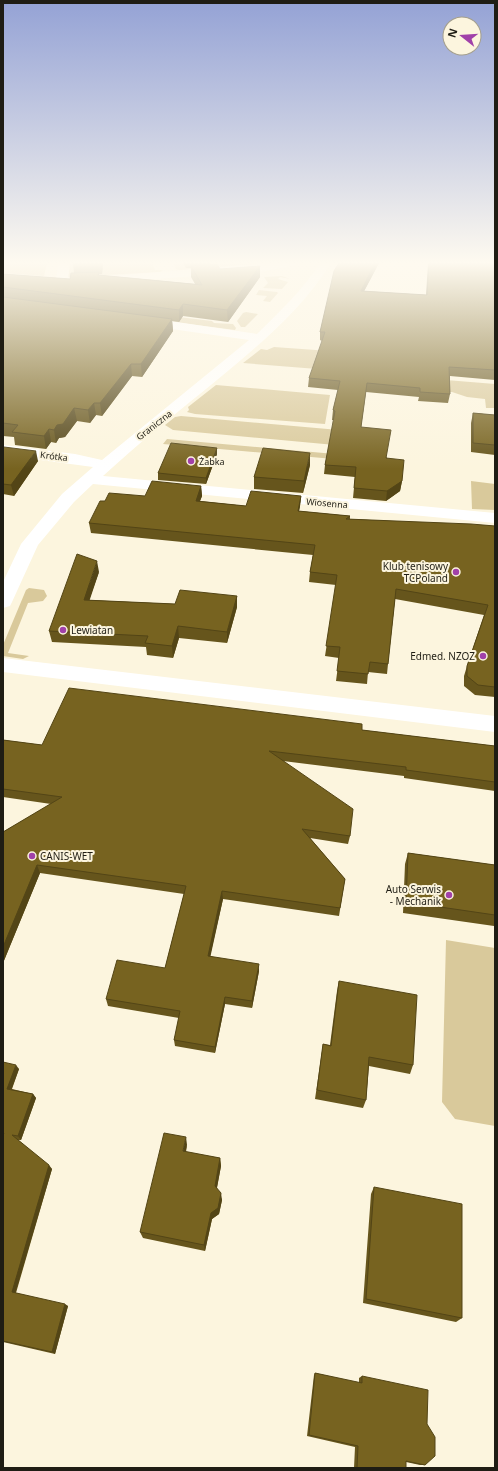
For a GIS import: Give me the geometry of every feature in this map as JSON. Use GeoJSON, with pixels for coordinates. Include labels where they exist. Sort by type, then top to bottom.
{"type":"FeatureCollection","features":[{"type":"Feature","properties":{"kind":"street"},"geometry":{"type":"LineString","coordinates":[[216,332],[260,338]]}},
{"type":"Feature","properties":{"kind":"street","name":"Graniczna"},"geometry":{"type":"LineString","coordinates":[[3,602],[30,544],[57,508],[104,465],[266,332]]}},
{"type":"Feature","properties":{"kind":"street","name":"Krótka"},"geometry":{"type":"LineString","coordinates":[[3,450],[75,459],[104,465]]}},
{"type":"Feature","properties":{"kind":"street","name":"Wiosenna"},"geometry":{"type":"LineString","coordinates":[[88,479],[495,518]]}},
{"type":"Feature","properties":{"kind":"street"},"geometry":{"type":"LineString","coordinates":[[3,665],[495,724]]}},
{"type":"Feature","properties":{"kind":"shaded area"},"geometry":{"type":"Polygon","coordinates":[[[274,347],[385,355],[393,375],[243,363],[261,349],[267,350],[274,347]]]}},
{"type":"Feature","properties":{"kind":"shaded area"},"geometry":{"type":"Polygon","coordinates":[[[446,380],[495,384],[495,408],[486,408],[485,399],[467,397],[452,392],[446,392],[446,380]]]}},
{"type":"Feature","properties":{"kind":"shaded area"},"geometry":{"type":"Polygon","coordinates":[[[216,385],[330,395],[325,424],[195,414],[187,412],[189,410],[188,407],[216,385]]]}},
{"type":"Feature","properties":{"kind":"shaded area"},"geometry":{"type":"Polygon","coordinates":[[[181,416],[339,430],[335,445],[173,430],[165,425],[175,417],[181,416]]]}},
{"type":"Feature","properties":{"kind":"shaded area"},"geometry":{"type":"Polygon","coordinates":[[[167,439],[335,454],[334,459],[163,444],[167,439]]]}},
{"type":"Feature","properties":{"kind":"shaded area"},"geometry":{"type":"Polygon","coordinates":[[[471,481],[495,484],[495,510],[472,509],[471,481]]]}},
{"type":"Feature","properties":{"kind":"shaded area"},"geometry":{"type":"Polygon","coordinates":[[[29,588],[44,590],[47,596],[43,601],[28,603],[8,653],[29,656],[23,659],[3,656],[3,645],[26,590],[29,588]]]}},
{"type":"Feature","properties":{"kind":"shaded area"},"geometry":{"type":"Polygon","coordinates":[[[446,940],[495,948],[495,1126],[455,1119],[442,1102],[446,940]]]}},
{"type":"Feature","properties":{"kind":"building"},"geometry":{"type":"Polygon","coordinates":[[[3,332],[163,332],[141,364],[131,364],[100,403],[94,403],[88,410],[74,408],[63,424],[57,425],[54,430],[49,429],[44,436],[12,432],[18,425],[3,423],[3,332]]]}},
{"type":"Feature","properties":{"kind":"building"},"geometry":{"type":"Polygon","coordinates":[[[320,332],[495,332],[495,370],[449,367],[450,394],[420,392],[420,388],[367,383],[361,427],[391,430],[386,458],[404,460],[402,481],[387,491],[354,488],[356,467],[325,465],[335,411],[333,410],[340,381],[309,378],[325,332],[320,332]]]}},
{"type":"Feature","properties":{"kind":"building"},"geometry":{"type":"Polygon","coordinates":[[[473,413],[495,415],[495,445],[473,443],[473,413]]]}},
{"type":"Feature","properties":{"kind":"building"},"geometry":{"type":"Polygon","coordinates":[[[171,443],[217,448],[206,478],[158,473],[171,443]]]}},
{"type":"Feature","properties":{"kind":"building"},"geometry":{"type":"Polygon","coordinates":[[[4,447],[36,451],[11,485],[3,484],[4,447]]]}},
{"type":"Feature","properties":{"kind":"building"},"geometry":{"type":"Polygon","coordinates":[[[263,448],[310,453],[304,481],[254,477],[263,448]]]}},
{"type":"Feature","properties":{"kind":"building"},"geometry":{"type":"Polygon","coordinates":[[[152,481],[201,486],[196,501],[246,506],[251,491],[301,496],[298,511],[350,516],[346,519],[495,526],[495,687],[478,685],[467,676],[467,666],[488,605],[396,589],[388,664],[370,662],[368,674],[337,671],[340,647],[326,646],[337,575],[310,572],[315,545],[89,523],[100,501],[105,501],[109,493],[145,496],[152,481]]]}},
{"type":"Feature","properties":{"kind":"building"},"geometry":{"type":"Polygon","coordinates":[[[77,554],[97,561],[84,600],[175,604],[180,590],[237,596],[227,632],[178,626],[172,646],[145,643],[148,636],[49,631],[77,554]]]}},
{"type":"Feature","properties":{"kind":"building"},"geometry":{"type":"Polygon","coordinates":[[[69,688],[362,724],[362,730],[495,746],[495,782],[406,770],[406,767],[269,751],[353,809],[350,836],[302,829],[345,879],[340,908],[222,891],[208,956],[259,964],[252,1001],[225,997],[215,1047],[174,1040],[180,1011],[106,999],[117,960],[165,968],[186,886],[37,865],[3,947],[3,832],[62,797],[3,789],[3,740],[42,745],[69,688]]]}},
{"type":"Feature","properties":{"kind":"building","name":"Auto Serwis - Mechanik"},"geometry":{"type":"Polygon","coordinates":[[[408,853],[495,865],[495,915],[406,902],[408,853]]]}},
{"type":"Feature","properties":{"kind":"building"},"geometry":{"type":"Polygon","coordinates":[[[339,981],[417,995],[413,1065],[369,1057],[366,1100],[317,1090],[323,1044],[331,1046],[339,981]]]}},
{"type":"Feature","properties":{"kind":"building"},"geometry":{"type":"Polygon","coordinates":[[[3,1062],[16,1065],[7,1089],[33,1094],[18,1136],[12,1135],[49,1165],[12,1292],[65,1304],[52,1352],[3,1341],[3,1062]]]}},
{"type":"Feature","properties":{"kind":"building"},"geometry":{"type":"Polygon","coordinates":[[[164,1133],[186,1137],[183,1151],[220,1158],[215,1186],[221,1193],[218,1208],[211,1213],[204,1245],[140,1232],[164,1133]]]}},
{"type":"Feature","properties":{"kind":"building"},"geometry":{"type":"Polygon","coordinates":[[[374,1187],[462,1204],[462,1318],[366,1299],[374,1187]]]}},
{"type":"Feature","properties":{"kind":"building"},"geometry":{"type":"Polygon","coordinates":[[[315,1373],[362,1383],[362,1376],[428,1390],[427,1424],[435,1437],[435,1456],[425,1465],[406,1461],[406,1468],[357,1468],[358,1446],[309,1435],[315,1373]]]}},
{"type":"Feature","properties":{"kind":"place","name":"Żabka"},"geometry":{"type":"Point","coordinates":[191,461]}},
{"type":"Feature","properties":{"kind":"place","name":"Klub tenisowy TCPoland"},"geometry":{"type":"Point","coordinates":[456,572]}},
{"type":"Feature","properties":{"kind":"place","name":"Lewiatan"},"geometry":{"type":"Point","coordinates":[63,630]}},
{"type":"Feature","properties":{"kind":"place","name":"Edmed. NZOZ"},"geometry":{"type":"Point","coordinates":[483,656]}},
{"type":"Feature","properties":{"kind":"place","name":"CANIS-WET"},"geometry":{"type":"Point","coordinates":[32,856]}},
{"type":"Feature","properties":{"kind":"place","name":"Auto Serwis - Mechanik"},"geometry":{"type":"Point","coordinates":[449,895]}}]}
